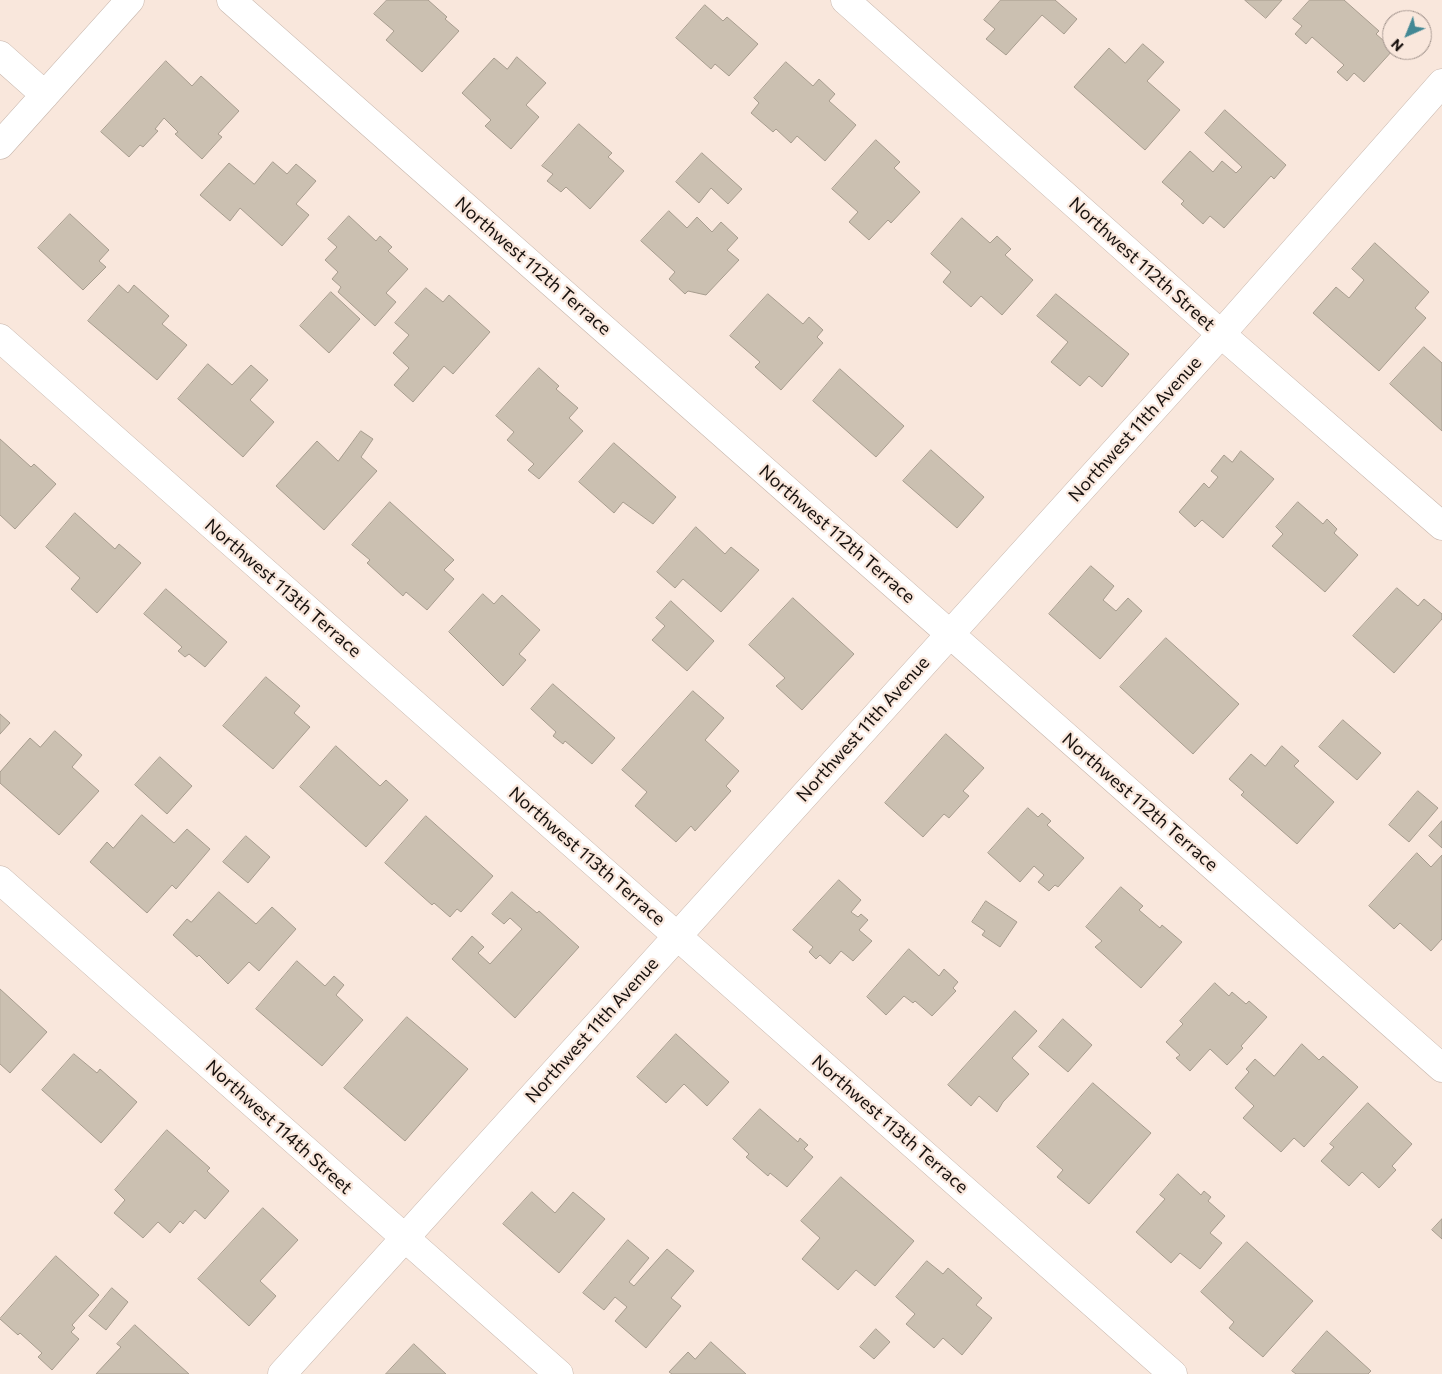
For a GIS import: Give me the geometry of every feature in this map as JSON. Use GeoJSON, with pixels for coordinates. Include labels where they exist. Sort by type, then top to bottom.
{"type":"FeatureCollection","features":[{"type":"Feature","properties":{"kind":"street"},"geometry":{"type":"LineString","coordinates":[[0,145],[130,0]]}},
{"type":"Feature","properties":{"kind":"street","name":"Northwest 112th Terrace"},"geometry":{"type":"LineString","coordinates":[[231,0],[1442,1068]]}},
{"type":"Feature","properties":{"kind":"street","name":"Northwest 112th Street"},"geometry":{"type":"LineString","coordinates":[[845,0],[1221,334],[1442,526]]}},
{"type":"Feature","properties":{"kind":"street"},"geometry":{"type":"LineString","coordinates":[[0,55],[45,95]]}},
{"type":"Feature","properties":{"kind":"street","name":"Northwest 11th Avenue"},"geometry":{"type":"LineString","coordinates":[[282,1374],[1221,334],[1442,83]]}},
{"type":"Feature","properties":{"kind":"street","name":"Northwest 113th Terrace"},"geometry":{"type":"LineString","coordinates":[[0,338],[1173,1374]]}},
{"type":"Feature","properties":{"kind":"street","name":"Northwest 114th Street"},"geometry":{"type":"LineString","coordinates":[[0,880],[559,1374]]}},
{"type":"Feature","properties":{"kind":"building"},"geometry":{"type":"Polygon","coordinates":[[[387,0],[428,0],[459,31],[422,72],[386,40],[394,31],[374,14],[387,0]]]}},
{"type":"Feature","properties":{"kind":"building"},"geometry":{"type":"Polygon","coordinates":[[[1001,0],[1055,0],[1077,19],[1064,34],[1042,15],[1006,55],[986,39],[995,29],[984,20],[1001,0]]]}},
{"type":"Feature","properties":{"kind":"building"},"geometry":{"type":"Polygon","coordinates":[[[1245,0],[1282,0],[1266,18],[1245,0]]]}},
{"type":"Feature","properties":{"kind":"building"},"geometry":{"type":"Polygon","coordinates":[[[1310,0],[1344,0],[1379,31],[1376,34],[1382,39],[1382,60],[1384,60],[1364,82],[1354,73],[1347,81],[1337,72],[1344,65],[1312,37],[1306,44],[1295,34],[1302,26],[1293,19],[1310,0]]]}},
{"type":"Feature","properties":{"kind":"building"},"geometry":{"type":"Polygon","coordinates":[[[705,5],[723,21],[727,17],[758,44],[729,76],[715,64],[711,69],[676,38],[705,5]]]}},
{"type":"Feature","properties":{"kind":"building"},"geometry":{"type":"Polygon","coordinates":[[[1143,44],[1164,62],[1147,81],[1180,110],[1145,150],[1074,87],[1109,48],[1125,63],[1143,44]]]}},
{"type":"Feature","properties":{"kind":"building"},"geometry":{"type":"Polygon","coordinates":[[[517,57],[546,83],[526,105],[539,117],[511,149],[485,126],[491,120],[462,93],[494,58],[507,69],[517,57]]]}},
{"type":"Feature","properties":{"kind":"building"},"geometry":{"type":"Polygon","coordinates":[[[166,61],[192,86],[201,76],[239,111],[218,134],[222,137],[202,159],[175,134],[178,132],[164,118],[155,129],[158,131],[143,147],[140,145],[129,157],[101,132],[166,61]]]}},
{"type":"Feature","properties":{"kind":"building"},"geometry":{"type":"Polygon","coordinates":[[[786,62],[813,86],[819,79],[835,94],[829,101],[856,125],[825,161],[797,136],[791,143],[776,129],[773,132],[751,113],[759,103],[754,98],[786,62]]]}},
{"type":"Feature","properties":{"kind":"building"},"geometry":{"type":"Polygon","coordinates":[[[1225,110],[1286,165],[1274,179],[1271,176],[1224,228],[1210,216],[1203,224],[1181,204],[1184,201],[1162,182],[1190,151],[1213,172],[1222,161],[1236,173],[1242,167],[1205,133],[1225,110]]]}},
{"type":"Feature","properties":{"kind":"building"},"geometry":{"type":"Polygon","coordinates":[[[579,124],[612,153],[608,157],[624,171],[590,209],[566,187],[561,192],[547,181],[553,174],[542,166],[579,124]]]}},
{"type":"Feature","properties":{"kind":"building"},"geometry":{"type":"Polygon","coordinates":[[[876,140],[900,162],[894,168],[920,192],[891,223],[888,220],[869,240],[849,222],[858,212],[832,189],[876,140]]]}},
{"type":"Feature","properties":{"kind":"building"},"geometry":{"type":"Polygon","coordinates":[[[702,153],[742,189],[728,204],[711,188],[699,203],[676,182],[702,153]]]}},
{"type":"Feature","properties":{"kind":"building"},"geometry":{"type":"Polygon","coordinates":[[[273,162],[287,174],[296,164],[316,181],[296,204],[309,215],[282,246],[240,208],[230,221],[200,195],[229,163],[254,184],[273,162]]]}},
{"type":"Feature","properties":{"kind":"building"},"geometry":{"type":"Polygon","coordinates":[[[669,211],[687,228],[697,217],[712,232],[721,222],[738,238],[727,250],[739,260],[706,295],[688,291],[685,294],[669,279],[675,272],[641,241],[669,211]]]}},
{"type":"Feature","properties":{"kind":"building"},"geometry":{"type":"Polygon","coordinates":[[[70,214],[109,250],[99,261],[106,267],[83,290],[38,248],[70,214]]]}},
{"type":"Feature","properties":{"kind":"building"},"geometry":{"type":"Polygon","coordinates":[[[349,216],[376,241],[380,236],[392,247],[388,251],[408,269],[386,293],[396,302],[375,326],[338,292],[341,287],[332,279],[338,272],[325,260],[337,247],[328,239],[349,216]]]}},
{"type":"Feature","properties":{"kind":"building"},"geometry":{"type":"Polygon","coordinates":[[[962,218],[990,243],[997,236],[1011,249],[1005,255],[1033,280],[1002,315],[981,296],[971,307],[943,282],[951,272],[931,254],[962,218]]]}},
{"type":"Feature","properties":{"kind":"building"},"geometry":{"type":"Polygon","coordinates":[[[1375,243],[1429,292],[1415,308],[1426,318],[1379,371],[1313,313],[1336,287],[1349,298],[1364,280],[1352,269],[1375,243]]]}},
{"type":"Feature","properties":{"kind":"building"},"geometry":{"type":"Polygon","coordinates":[[[119,285],[128,293],[134,285],[169,316],[162,324],[187,345],[157,380],[88,321],[119,285]]]}},
{"type":"Feature","properties":{"kind":"building"},"geometry":{"type":"Polygon","coordinates":[[[426,288],[443,302],[449,295],[490,332],[453,374],[444,366],[413,402],[394,385],[409,368],[393,353],[409,335],[395,323],[426,288]]]}},
{"type":"Feature","properties":{"kind":"building"},"geometry":{"type":"Polygon","coordinates":[[[331,292],[360,319],[329,353],[300,326],[331,292]]]}},
{"type":"Feature","properties":{"kind":"building"},"geometry":{"type":"Polygon","coordinates":[[[768,294],[803,324],[809,317],[823,330],[817,337],[823,343],[781,390],[755,367],[760,362],[730,336],[768,294]]]}},
{"type":"Feature","properties":{"kind":"building"},"geometry":{"type":"Polygon","coordinates":[[[1056,294],[1129,354],[1102,387],[1089,376],[1080,386],[1051,362],[1068,342],[1037,316],[1056,294]]]}},
{"type":"Feature","properties":{"kind":"building"},"geometry":{"type":"Polygon","coordinates":[[[1424,347],[1442,363],[1442,431],[1390,384],[1424,347]]]}},
{"type":"Feature","properties":{"kind":"building"},"geometry":{"type":"Polygon","coordinates":[[[208,364],[232,385],[251,365],[268,380],[250,400],[274,422],[243,457],[178,399],[208,364]]]}},
{"type":"Feature","properties":{"kind":"building"},"geometry":{"type":"Polygon","coordinates":[[[539,368],[559,386],[556,389],[578,408],[569,418],[583,431],[539,479],[528,470],[534,464],[507,440],[514,432],[496,416],[539,368]]]}},
{"type":"Feature","properties":{"kind":"building"},"geometry":{"type":"Polygon","coordinates":[[[840,369],[904,426],[876,457],[813,401],[840,369]]]}},
{"type":"Feature","properties":{"kind":"building"},"geometry":{"type":"Polygon","coordinates":[[[361,431],[373,439],[361,457],[377,471],[324,530],[276,486],[317,441],[338,461],[361,431]]]}},
{"type":"Feature","properties":{"kind":"building"},"geometry":{"type":"Polygon","coordinates":[[[0,439],[31,467],[34,464],[56,484],[15,529],[0,515],[0,439]]]}},
{"type":"Feature","properties":{"kind":"building"},"geometry":{"type":"Polygon","coordinates":[[[614,443],[676,497],[653,524],[623,502],[614,513],[579,482],[614,443]]]}},
{"type":"Feature","properties":{"kind":"building"},"geometry":{"type":"Polygon","coordinates":[[[931,450],[984,497],[957,528],[903,481],[931,450]]]}},
{"type":"Feature","properties":{"kind":"building"},"geometry":{"type":"Polygon","coordinates":[[[1241,451],[1274,479],[1223,538],[1202,520],[1195,527],[1179,512],[1204,483],[1209,488],[1218,477],[1211,471],[1224,455],[1232,462],[1241,451]]]}},
{"type":"Feature","properties":{"kind":"building"},"geometry":{"type":"Polygon","coordinates":[[[390,502],[454,560],[444,570],[454,579],[427,610],[406,592],[403,596],[367,563],[370,560],[352,545],[390,502]]]}},
{"type":"Feature","properties":{"kind":"building"},"geometry":{"type":"Polygon","coordinates":[[[1298,502],[1323,524],[1327,519],[1337,529],[1334,533],[1358,555],[1325,592],[1272,546],[1283,534],[1276,527],[1298,502]]]}},
{"type":"Feature","properties":{"kind":"building"},"geometry":{"type":"Polygon","coordinates":[[[75,513],[115,549],[119,544],[141,563],[97,613],[71,589],[80,578],[46,547],[75,513]]]}},
{"type":"Feature","properties":{"kind":"building"},"geometry":{"type":"Polygon","coordinates":[[[696,527],[725,554],[731,547],[759,570],[721,612],[683,579],[675,588],[657,572],[696,527]]]}},
{"type":"Feature","properties":{"kind":"building"},"geometry":{"type":"Polygon","coordinates":[[[1091,566],[1114,586],[1103,600],[1116,611],[1128,598],[1142,611],[1100,659],[1049,614],[1091,566]]]}},
{"type":"Feature","properties":{"kind":"building"},"geometry":{"type":"Polygon","coordinates":[[[1397,588],[1418,606],[1424,599],[1442,614],[1442,619],[1394,673],[1353,636],[1397,588]]]}},
{"type":"Feature","properties":{"kind":"building"},"geometry":{"type":"Polygon","coordinates":[[[166,589],[227,642],[205,667],[189,654],[185,657],[178,651],[182,647],[144,614],[166,589]]]}},
{"type":"Feature","properties":{"kind":"building"},"geometry":{"type":"Polygon","coordinates":[[[483,594],[494,604],[502,595],[540,630],[519,654],[526,660],[503,686],[449,632],[483,594]]]}},
{"type":"Feature","properties":{"kind":"building"},"geometry":{"type":"Polygon","coordinates":[[[793,598],[854,654],[802,710],[776,686],[785,678],[749,645],[793,598]]]}},
{"type":"Feature","properties":{"kind":"building"},"geometry":{"type":"Polygon","coordinates":[[[671,601],[714,641],[687,671],[652,640],[665,626],[656,618],[671,601]]]}},
{"type":"Feature","properties":{"kind":"building"},"geometry":{"type":"Polygon","coordinates":[[[1166,638],[1239,704],[1193,754],[1120,687],[1166,638]]]}},
{"type":"Feature","properties":{"kind":"building"},"geometry":{"type":"Polygon","coordinates":[[[266,677],[300,706],[294,713],[310,727],[273,769],[223,726],[266,677]]]}},
{"type":"Feature","properties":{"kind":"building"},"geometry":{"type":"Polygon","coordinates":[[[553,684],[615,738],[592,764],[565,741],[563,744],[553,736],[556,732],[531,709],[553,684]]]}},
{"type":"Feature","properties":{"kind":"building"},"geometry":{"type":"Polygon","coordinates":[[[693,691],[724,718],[705,740],[739,771],[726,786],[731,791],[695,831],[691,826],[676,842],[635,806],[647,792],[622,770],[693,691]]]}},
{"type":"Feature","properties":{"kind":"building"},"geometry":{"type":"Polygon","coordinates":[[[0,714],[10,723],[0,734],[0,714]]]}},
{"type":"Feature","properties":{"kind":"building"},"geometry":{"type":"Polygon","coordinates":[[[1343,720],[1381,753],[1357,780],[1319,747],[1343,720]]]}},
{"type":"Feature","properties":{"kind":"building"},"geometry":{"type":"Polygon","coordinates":[[[55,731],[82,755],[72,767],[99,791],[59,835],[0,783],[0,772],[30,738],[40,747],[55,731]]]}},
{"type":"Feature","properties":{"kind":"building"},"geometry":{"type":"Polygon","coordinates":[[[946,734],[984,768],[963,791],[969,796],[949,818],[944,814],[923,837],[885,803],[946,734]]]}},
{"type":"Feature","properties":{"kind":"building"},"geometry":{"type":"Polygon","coordinates":[[[336,746],[380,786],[386,780],[408,800],[366,847],[300,787],[336,746]]]}},
{"type":"Feature","properties":{"kind":"building"},"geometry":{"type":"Polygon","coordinates":[[[1282,746],[1299,761],[1294,766],[1334,802],[1297,844],[1241,795],[1244,792],[1229,779],[1251,754],[1265,766],[1282,746]]]}},
{"type":"Feature","properties":{"kind":"building"},"geometry":{"type":"Polygon","coordinates":[[[160,757],[192,786],[167,814],[135,785],[160,757]]]}},
{"type":"Feature","properties":{"kind":"building"},"geometry":{"type":"Polygon","coordinates":[[[1418,791],[1438,808],[1409,842],[1389,825],[1418,791]]]}},
{"type":"Feature","properties":{"kind":"building"},"geometry":{"type":"Polygon","coordinates":[[[1028,808],[1038,817],[1042,813],[1051,821],[1047,825],[1084,858],[1058,887],[1055,885],[1049,891],[1038,882],[1044,875],[1034,866],[1020,882],[988,853],[1028,808]]]}},
{"type":"Feature","properties":{"kind":"building"},"geometry":{"type":"Polygon","coordinates":[[[142,815],[174,843],[187,829],[210,849],[176,889],[172,885],[147,913],[90,862],[107,842],[113,848],[142,815]]]}},
{"type":"Feature","properties":{"kind":"building"},"geometry":{"type":"Polygon","coordinates":[[[426,816],[493,876],[461,912],[457,909],[450,917],[434,903],[432,905],[385,863],[426,816]]]}},
{"type":"Feature","properties":{"kind":"building"},"geometry":{"type":"Polygon","coordinates":[[[1442,821],[1442,848],[1429,836],[1442,821]]]}},
{"type":"Feature","properties":{"kind":"building"},"geometry":{"type":"Polygon","coordinates":[[[246,836],[270,857],[248,883],[223,862],[246,836]]]}},
{"type":"Feature","properties":{"kind":"building"},"geometry":{"type":"Polygon","coordinates":[[[1417,853],[1431,867],[1442,855],[1442,939],[1431,951],[1400,923],[1394,929],[1369,906],[1417,853]]]}},
{"type":"Feature","properties":{"kind":"building"},"geometry":{"type":"Polygon","coordinates":[[[839,880],[861,900],[851,912],[858,917],[861,914],[868,920],[859,930],[872,941],[853,961],[841,951],[830,964],[820,955],[816,959],[809,952],[813,947],[793,930],[839,880]]]}},
{"type":"Feature","properties":{"kind":"building"},"geometry":{"type":"Polygon","coordinates":[[[1121,887],[1143,906],[1139,910],[1160,928],[1162,925],[1182,942],[1141,988],[1095,947],[1102,941],[1086,927],[1121,887]]]}},
{"type":"Feature","properties":{"kind":"building"},"geometry":{"type":"Polygon","coordinates":[[[219,892],[256,924],[272,907],[296,929],[259,971],[249,962],[228,984],[199,955],[197,957],[173,935],[187,919],[191,922],[219,892]]]}},
{"type":"Feature","properties":{"kind":"building"},"geometry":{"type":"Polygon","coordinates":[[[512,892],[537,913],[539,911],[579,947],[515,1018],[452,959],[472,936],[484,947],[478,953],[490,964],[522,929],[510,918],[504,924],[492,914],[512,892]]]}},
{"type":"Feature","properties":{"kind":"building"},"geometry":{"type":"Polygon","coordinates":[[[986,901],[1017,922],[1000,947],[982,935],[985,931],[972,922],[986,901]]]}},
{"type":"Feature","properties":{"kind":"building"},"geometry":{"type":"Polygon","coordinates":[[[909,949],[939,976],[944,969],[958,982],[953,988],[956,991],[932,1016],[915,1001],[913,1003],[904,996],[886,1015],[867,997],[909,949]]]}},
{"type":"Feature","properties":{"kind":"building"},"geometry":{"type":"Polygon","coordinates":[[[297,961],[325,986],[334,976],[344,985],[336,995],[363,1020],[322,1066],[256,1009],[297,961]]]}},
{"type":"Feature","properties":{"kind":"building"},"geometry":{"type":"Polygon","coordinates":[[[1215,983],[1229,996],[1232,992],[1246,1004],[1249,1001],[1267,1017],[1227,1065],[1210,1049],[1190,1071],[1176,1058],[1180,1055],[1166,1042],[1183,1024],[1180,1021],[1215,983]]]}},
{"type":"Feature","properties":{"kind":"building"},"geometry":{"type":"Polygon","coordinates":[[[0,989],[47,1032],[10,1073],[0,1064],[0,989]]]}},
{"type":"Feature","properties":{"kind":"building"},"geometry":{"type":"Polygon","coordinates":[[[1015,1011],[1037,1031],[1012,1058],[1029,1074],[1003,1102],[997,1112],[979,1096],[971,1106],[948,1085],[1015,1011]]]}},
{"type":"Feature","properties":{"kind":"building"},"geometry":{"type":"Polygon","coordinates":[[[407,1017],[468,1069],[405,1141],[344,1088],[407,1017]]]}},
{"type":"Feature","properties":{"kind":"building"},"geometry":{"type":"Polygon","coordinates":[[[1063,1019],[1092,1045],[1068,1072],[1039,1047],[1063,1019]]]}},
{"type":"Feature","properties":{"kind":"building"},"geometry":{"type":"Polygon","coordinates":[[[676,1034],[729,1082],[707,1106],[684,1084],[666,1103],[637,1077],[676,1034]]]}},
{"type":"Feature","properties":{"kind":"building"},"geometry":{"type":"Polygon","coordinates":[[[1302,1044],[1319,1060],[1323,1056],[1358,1087],[1304,1147],[1294,1138],[1281,1152],[1243,1118],[1254,1106],[1235,1088],[1249,1072],[1246,1069],[1255,1059],[1274,1076],[1302,1044]]]}},
{"type":"Feature","properties":{"kind":"building"},"geometry":{"type":"Polygon","coordinates":[[[74,1054],[97,1073],[100,1069],[137,1102],[101,1143],[42,1090],[74,1054]]]}},
{"type":"Feature","properties":{"kind":"building"},"geometry":{"type":"Polygon","coordinates":[[[1093,1083],[1151,1133],[1089,1204],[1057,1177],[1063,1170],[1037,1147],[1093,1083]]]}},
{"type":"Feature","properties":{"kind":"building"},"geometry":{"type":"Polygon","coordinates":[[[1368,1103],[1412,1144],[1392,1166],[1396,1170],[1379,1188],[1362,1172],[1349,1186],[1321,1161],[1334,1147],[1330,1144],[1368,1103]]]}},
{"type":"Feature","properties":{"kind":"building"},"geometry":{"type":"Polygon","coordinates":[[[760,1109],[798,1142],[800,1138],[808,1145],[804,1149],[813,1157],[787,1187],[770,1173],[768,1176],[746,1157],[749,1154],[733,1139],[760,1109]]]}},
{"type":"Feature","properties":{"kind":"building"},"geometry":{"type":"Polygon","coordinates":[[[167,1130],[210,1168],[207,1171],[229,1191],[205,1219],[195,1210],[183,1224],[180,1221],[170,1233],[158,1222],[143,1238],[114,1213],[125,1200],[115,1190],[167,1130]]]}},
{"type":"Feature","properties":{"kind":"building"},"geometry":{"type":"Polygon","coordinates":[[[1178,1174],[1201,1195],[1204,1191],[1211,1197],[1208,1201],[1225,1216],[1210,1233],[1222,1243],[1200,1269],[1180,1253],[1171,1263],[1136,1232],[1165,1199],[1160,1195],[1178,1174]]]}},
{"type":"Feature","properties":{"kind":"building"},"geometry":{"type":"Polygon","coordinates":[[[841,1177],[914,1241],[875,1286],[856,1270],[838,1290],[802,1259],[820,1238],[801,1221],[841,1177]]]}},
{"type":"Feature","properties":{"kind":"building"},"geometry":{"type":"Polygon","coordinates":[[[532,1192],[555,1213],[573,1192],[605,1219],[559,1273],[503,1224],[532,1192]]]}},
{"type":"Feature","properties":{"kind":"building"},"geometry":{"type":"Polygon","coordinates":[[[263,1208],[298,1240],[260,1281],[276,1296],[249,1326],[198,1279],[263,1208]]]}},
{"type":"Feature","properties":{"kind":"building"},"geometry":{"type":"Polygon","coordinates":[[[1442,1219],[1442,1239],[1432,1230],[1442,1219]]]}},
{"type":"Feature","properties":{"kind":"building"},"geometry":{"type":"Polygon","coordinates":[[[628,1240],[649,1258],[629,1282],[634,1286],[667,1249],[694,1271],[671,1298],[681,1306],[646,1348],[615,1321],[627,1307],[615,1297],[604,1310],[583,1293],[628,1240]]]}},
{"type":"Feature","properties":{"kind":"building"},"geometry":{"type":"Polygon","coordinates":[[[1247,1242],[1313,1301],[1263,1357],[1229,1328],[1234,1322],[1201,1292],[1247,1242]]]}},
{"type":"Feature","properties":{"kind":"building"},"geometry":{"type":"Polygon","coordinates":[[[56,1256],[99,1295],[72,1325],[75,1328],[71,1332],[79,1339],[52,1370],[38,1357],[42,1353],[20,1333],[18,1335],[0,1319],[56,1256]]]}},
{"type":"Feature","properties":{"kind":"building"},"geometry":{"type":"Polygon","coordinates":[[[927,1261],[943,1274],[948,1268],[982,1298],[976,1305],[992,1318],[962,1355],[943,1338],[934,1348],[906,1324],[915,1314],[896,1297],[927,1261]]]}},
{"type":"Feature","properties":{"kind":"building"},"geometry":{"type":"Polygon","coordinates":[[[112,1288],[128,1302],[106,1330],[89,1316],[112,1288]]]}},
{"type":"Feature","properties":{"kind":"building"},"geometry":{"type":"Polygon","coordinates":[[[135,1325],[189,1374],[96,1374],[121,1347],[117,1344],[135,1325]]]}},
{"type":"Feature","properties":{"kind":"building"},"geometry":{"type":"Polygon","coordinates":[[[876,1329],[890,1342],[874,1359],[860,1347],[876,1329]]]}},
{"type":"Feature","properties":{"kind":"building"},"geometry":{"type":"Polygon","coordinates":[[[1327,1331],[1371,1371],[1368,1374],[1296,1374],[1292,1371],[1327,1331]]]}},
{"type":"Feature","properties":{"kind":"building"},"geometry":{"type":"Polygon","coordinates":[[[711,1342],[746,1374],[672,1374],[669,1372],[688,1352],[695,1359],[711,1342]]]}},
{"type":"Feature","properties":{"kind":"building"},"geometry":{"type":"Polygon","coordinates":[[[414,1344],[431,1360],[446,1374],[386,1374],[414,1344]]]}}]}
